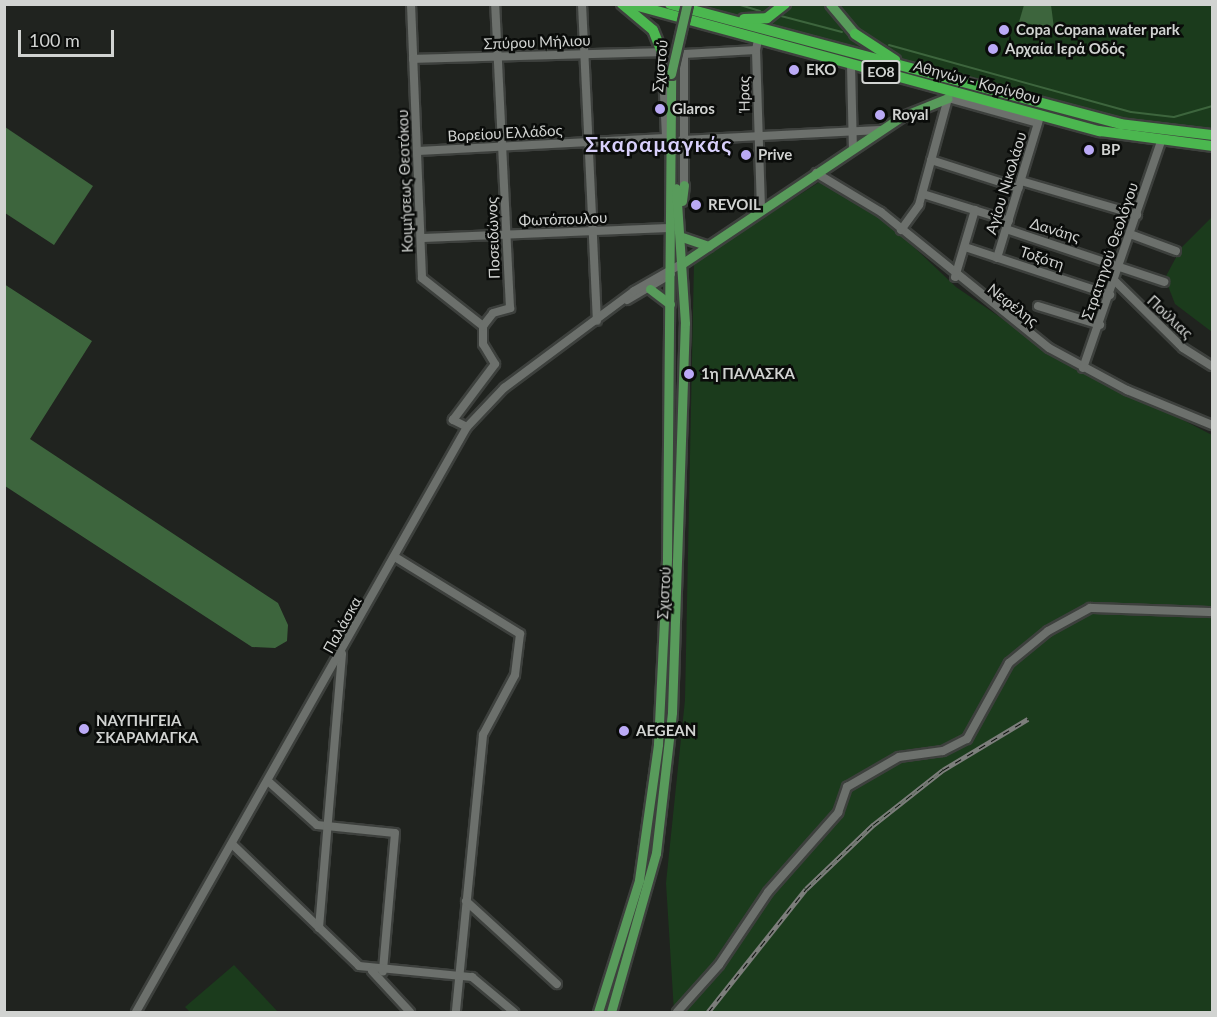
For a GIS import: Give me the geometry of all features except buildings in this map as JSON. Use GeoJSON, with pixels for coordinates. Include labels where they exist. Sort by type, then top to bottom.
{"type":"FeatureCollection","features":[{"type":"Feature","properties":{"kind":"highway"},"geometry":{"type":"LineString","coordinates":[[622,4],[653,30],[662,52]]}},
{"type":"Feature","properties":{"kind":"highway","name":"Αθηνών - Κορίνθου"},"geometry":{"type":"LineString","coordinates":[[631,4],[757,45],[851,64],[1003,105],[1039,119],[1161,142],[1212,146]]}},
{"type":"Feature","properties":{"kind":"highway","name":"Αθηνών - Κορίνθου"},"geometry":{"type":"LineString","coordinates":[[670,4],[1140,128],[1212,135]]}},
{"type":"Feature","properties":{"kind":"highway"},"geometry":{"type":"LineString","coordinates":[[708,15],[762,20],[785,4]]}},
{"type":"Feature","properties":{"kind":"highway"},"geometry":{"type":"LineString","coordinates":[[855,34],[905,67]]}},
{"type":"Feature","properties":{"kind":"highway"},"geometry":{"type":"LineString","coordinates":[[948,98],[1003,105]]}},
{"type":"Feature","properties":{"kind":"main road","name":"Σχιστού"},"geometry":{"type":"LineString","coordinates":[[611,1012],[656,853],[670,745],[681,559],[683,263],[681,237],[676,216],[671,74],[687,4]]}},
{"type":"Feature","properties":{"kind":"main road"},"geometry":{"type":"LineString","coordinates":[[830,4],[855,34]]}},
{"type":"Feature","properties":{"kind":"main road"},"geometry":{"type":"LineString","coordinates":[[838,4],[855,34]]}},
{"type":"Feature","properties":{"kind":"main road"},"geometry":{"type":"LineString","coordinates":[[683,263],[883,129],[921,106],[948,98]]}},
{"type":"Feature","properties":{"kind":"main road"},"geometry":{"type":"LineString","coordinates":[[666,138],[676,216]]}},
{"type":"Feature","properties":{"kind":"main road"},"geometry":{"type":"LineString","coordinates":[[676,216],[684,185]]}},
{"type":"Feature","properties":{"kind":"main road","name":"Σχιστού"},"geometry":{"type":"LineString","coordinates":[[598,1012],[641,871],[657,754],[667,558],[671,228],[676,216]]}},
{"type":"Feature","properties":{"kind":"main road"},"geometry":{"type":"LineString","coordinates":[[681,237],[708,246]]}},
{"type":"Feature","properties":{"kind":"main road"},"geometry":{"type":"LineString","coordinates":[[650,289],[670,304]]}},
{"type":"Feature","properties":{"kind":"street","name":"Κοιμήσεως Θεοτόκου"},"geometry":{"type":"LineString","coordinates":[[411,4],[423,280],[483,326]]}},
{"type":"Feature","properties":{"kind":"street","name":"Ποσειδώνος"},"geometry":{"type":"LineString","coordinates":[[483,326],[493,314],[510,308],[495,4]]}},
{"type":"Feature","properties":{"kind":"street"},"geometry":{"type":"LineString","coordinates":[[582,4],[597,321]]}},
{"type":"Feature","properties":{"kind":"street","name":"Σχιστού"},"geometry":{"type":"LineString","coordinates":[[684,185],[682,140],[684,54],[757,45]]}},
{"type":"Feature","properties":{"kind":"street","name":"Ήρας"},"geometry":{"type":"LineString","coordinates":[[757,45],[761,210]]}},
{"type":"Feature","properties":{"kind":"street","name":"Σπύρου Μήλιου"},"geometry":{"type":"LineString","coordinates":[[413,59],[662,52]]}},
{"type":"Feature","properties":{"kind":"street","name":"Σχιστού"},"geometry":{"type":"LineString","coordinates":[[662,52],[666,138]]}},
{"type":"Feature","properties":{"kind":"street"},"geometry":{"type":"LineString","coordinates":[[851,64],[853,149]]}},
{"type":"Feature","properties":{"kind":"street"},"geometry":{"type":"LineString","coordinates":[[902,230],[923,194],[948,98],[1039,119]]}},
{"type":"Feature","properties":{"kind":"street","name":"Αγίου Νικολάου"},"geometry":{"type":"LineString","coordinates":[[997,258],[1039,119]]}},
{"type":"Feature","properties":{"kind":"street"},"geometry":{"type":"LineString","coordinates":[[682,140],[883,129]]}},
{"type":"Feature","properties":{"kind":"street","name":"Βορείου Ελλάδος"},"geometry":{"type":"LineString","coordinates":[[417,151],[666,138]]}},
{"type":"Feature","properties":{"kind":"street","name":"Στρατηγού Θεολόγου"},"geometry":{"type":"LineString","coordinates":[[1083,368],[1100,325],[1161,142]]}},
{"type":"Feature","properties":{"kind":"street"},"geometry":{"type":"LineString","coordinates":[[931,160],[1137,215]]}},
{"type":"Feature","properties":{"kind":"street","name":"Νεφέλης"},"geometry":{"type":"LineString","coordinates":[[816,173],[869,204],[1014,324],[1083,368],[1212,425]]}},
{"type":"Feature","properties":{"kind":"street","name":"Δανάης"},"geometry":{"type":"LineString","coordinates":[[923,194],[975,210],[1007,225],[1164,282]]}},
{"type":"Feature","properties":{"kind":"street"},"geometry":{"type":"LineString","coordinates":[[955,277],[975,210]]}},
{"type":"Feature","properties":{"kind":"street","name":"Φωτόπουλου"},"geometry":{"type":"LineString","coordinates":[[421,238],[671,228]]}},
{"type":"Feature","properties":{"kind":"street"},"geometry":{"type":"LineString","coordinates":[[1130,234],[1176,251]]}},
{"type":"Feature","properties":{"kind":"street","name":"Τοξότη"},"geometry":{"type":"LineString","coordinates":[[965,247],[1110,295]]}},
{"type":"Feature","properties":{"kind":"street","name":"Παλάσκα"},"geometry":{"type":"LineString","coordinates":[[136,1012],[269,782],[467,427],[495,396],[626,300],[683,263]]}},
{"type":"Feature","properties":{"kind":"street","name":"Παλάσκα"},"geometry":{"type":"LineString","coordinates":[[626,300],[650,289],[671,270]]}},
{"type":"Feature","properties":{"kind":"street","name":"Πούλιας"},"geometry":{"type":"LineString","coordinates":[[1115,281],[1183,348],[1212,366]]}},
{"type":"Feature","properties":{"kind":"street"},"geometry":{"type":"LineString","coordinates":[[1038,306],[1100,325]]}},
{"type":"Feature","properties":{"kind":"street"},"geometry":{"type":"LineString","coordinates":[[467,427],[453,420],[495,364],[483,344],[483,326]]}},
{"type":"Feature","properties":{"kind":"street"},"geometry":{"type":"LineString","coordinates":[[395,557],[520,634],[515,675],[483,735],[456,1012]]}},
{"type":"Feature","properties":{"kind":"street"},"geometry":{"type":"LineString","coordinates":[[677,1012],[719,965],[768,892],[838,813],[847,787],[899,757],[958,745],[979,726],[1009,663],[1048,631],[1090,608],[1212,612]]}},
{"type":"Feature","properties":{"kind":"street"},"geometry":{"type":"LineString","coordinates":[[319,928],[343,651]]}},
{"type":"Feature","properties":{"kind":"street"},"geometry":{"type":"LineString","coordinates":[[269,782],[317,825],[395,833],[383,971]]}},
{"type":"Feature","properties":{"kind":"street"},"geometry":{"type":"LineString","coordinates":[[232,844],[359,966],[372,970],[461,975],[476,979],[514,1012]]}},
{"type":"Feature","properties":{"kind":"street"},"geometry":{"type":"LineString","coordinates":[[466,901],[557,984]]}},
{"type":"Feature","properties":{"kind":"street"},"geometry":{"type":"LineString","coordinates":[[372,970],[410,1012]]}},
{"type":"Feature","properties":{"kind":"shaded area"},"geometry":{"type":"Polygon","coordinates":[[[702,5],[1212,5],[1212,128],[1173,129],[989,106],[702,5]]]}},
{"type":"Feature","properties":{"kind":"shaded area"},"geometry":{"type":"Polygon","coordinates":[[[1024,5],[1051,5],[1054,28],[1019,22],[1024,5]]]}},
{"type":"Feature","properties":{"kind":"shaded area"},"geometry":{"type":"Polygon","coordinates":[[[5,127],[93,186],[54,245],[5,213],[5,127]]]}},
{"type":"Feature","properties":{"kind":"shaded area"},"geometry":{"type":"Polygon","coordinates":[[[821,181],[878,213],[956,287],[1048,350],[1212,435],[1212,1012],[674,1012],[666,883],[685,700],[694,262],[821,181]]]}},
{"type":"Feature","properties":{"kind":"shaded area"},"geometry":{"type":"Polygon","coordinates":[[[1212,217],[1212,332],[1175,304],[1165,278],[1181,248],[1212,217]]]}},
{"type":"Feature","properties":{"kind":"shaded area"},"geometry":{"type":"Polygon","coordinates":[[[4,284],[92,341],[30,439],[278,603],[288,625],[287,641],[275,648],[252,647],[5,486],[4,284]]]}},
{"type":"Feature","properties":{"kind":"shaded area"},"geometry":{"type":"Polygon","coordinates":[[[234,965],[278,1012],[190,1012],[185,1007],[234,965]]]}},
{"type":"Feature","properties":{"kind":"waterway"},"geometry":{"type":"LineString","coordinates":[[737,4],[760,11]]}},
{"type":"Feature","properties":{"kind":"waterway"},"geometry":{"type":"LineString","coordinates":[[781,16],[842,32]]}},
{"type":"Feature","properties":{"kind":"waterway"},"geometry":{"type":"LineString","coordinates":[[889,45],[1131,112],[1174,117],[1212,106]]}},
{"type":"Feature","properties":{"kind":"railway"},"geometry":{"type":"LineString","coordinates":[[708,1012],[806,889],[873,825],[943,770],[1028,719]]}},
{"type":"Feature","properties":{"kind":"place","name":"Copa Copana water park"},"geometry":{"type":"Point","coordinates":[1004,30]}},
{"type":"Feature","properties":{"kind":"place","name":"Αρχαία Ιερά Οδός"},"geometry":{"type":"Point","coordinates":[993,49]}},
{"type":"Feature","properties":{"kind":"place","name":"EKO"},"geometry":{"type":"Point","coordinates":[794,70]}},
{"type":"Feature","properties":{"kind":"place","name":"Glaros"},"geometry":{"type":"Point","coordinates":[660,109]}},
{"type":"Feature","properties":{"kind":"place","name":"Royal"},"geometry":{"type":"Point","coordinates":[880,115]}},
{"type":"Feature","properties":{"kind":"place","name":"BP"},"geometry":{"type":"Point","coordinates":[1089,150]}},
{"type":"Feature","properties":{"kind":"place","name":"Prive"},"geometry":{"type":"Point","coordinates":[746,155]}},
{"type":"Feature","properties":{"kind":"place","name":"REVOIL"},"geometry":{"type":"Point","coordinates":[696,205]}},
{"type":"Feature","properties":{"kind":"place","name":"1η ΠΑΛΑΣΚΑ"},"geometry":{"type":"Point","coordinates":[689,374]}},
{"type":"Feature","properties":{"kind":"place","name":"ΝΑΥΠΗΓΕΙΑ ΣΚΑΡΑΜΑΓΚΑ"},"geometry":{"type":"Point","coordinates":[84,729]}},
{"type":"Feature","properties":{"kind":"place","name":"AEGEAN"},"geometry":{"type":"Point","coordinates":[624,731]}},
{"type":"Feature","properties":{"kind":"district","name":"Σκαραμαγκάς"},"geometry":{"type":"Point","coordinates":[659,144]}}]}
